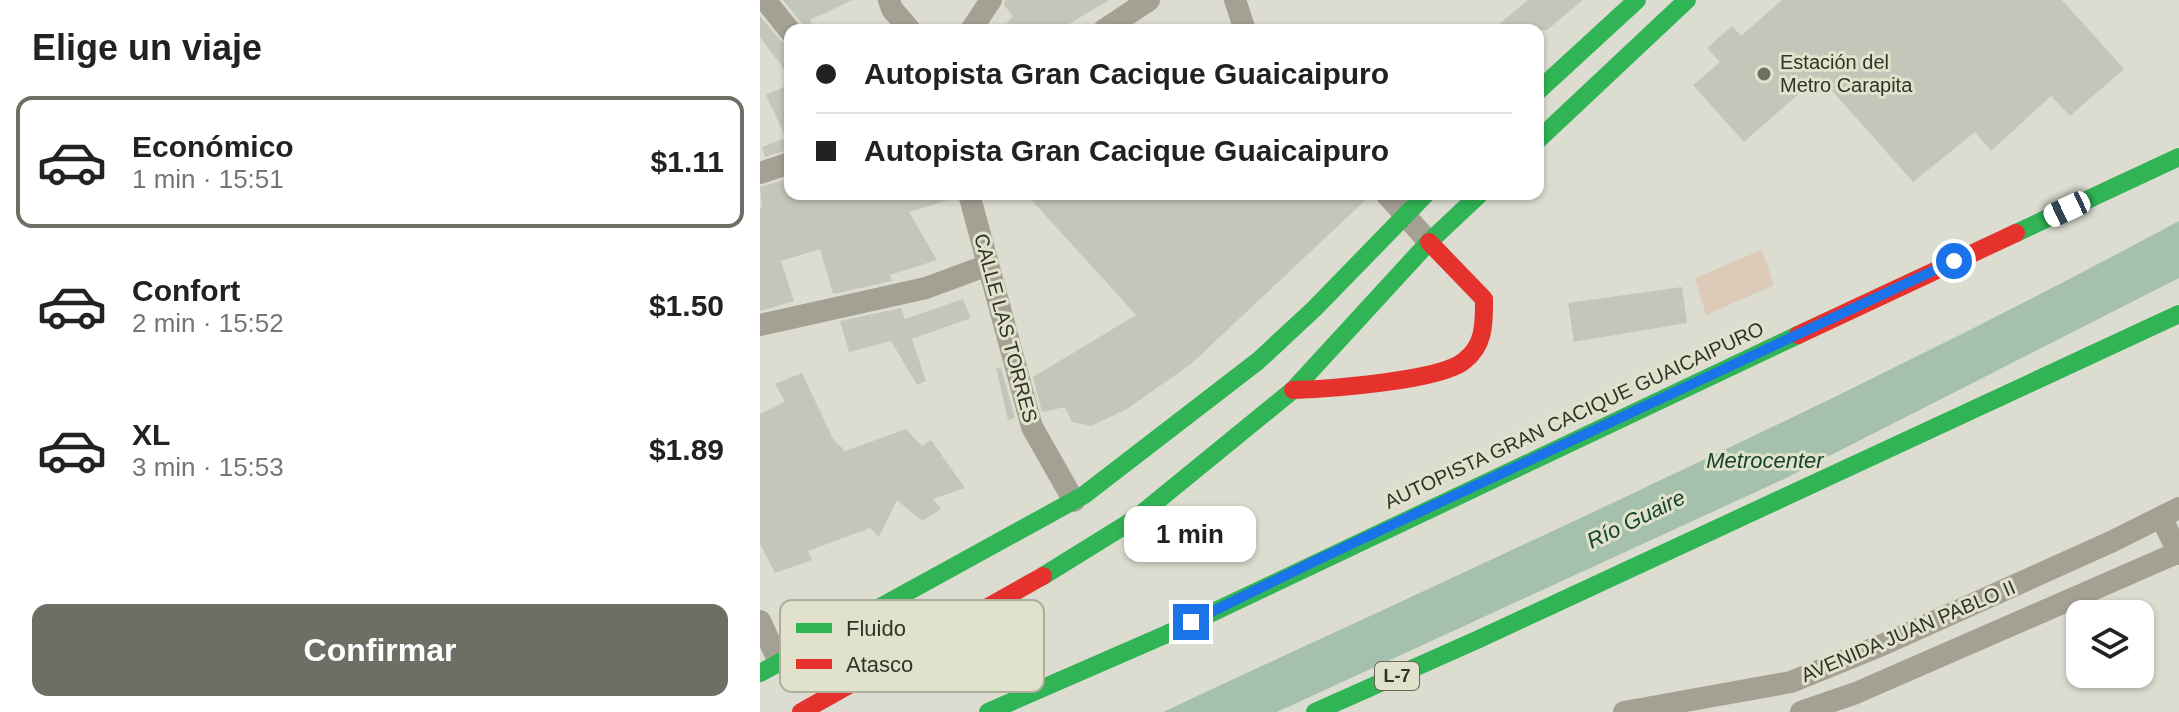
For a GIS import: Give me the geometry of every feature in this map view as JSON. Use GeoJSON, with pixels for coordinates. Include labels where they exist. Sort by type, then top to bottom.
{"type":"FeatureCollection","features":[{"type":"Feature","properties":{"kind":"main road"},"geometry":{"type":"LineString","coordinates":[[1544,85],[1637,0]]}},
{"type":"Feature","properties":{"kind":"main road"},"geometry":{"type":"LineString","coordinates":[[1544,134],[1687,0]]}},
{"type":"Feature","properties":{"kind":"main road","name":"AUTOPISTA GRAN CACIQUE GUAICAIPURO"},"geometry":{"type":"LineString","coordinates":[[1044,688],[1167,634],[1313,562],[2179,157]]}},
{"type":"Feature","properties":{"kind":"main road"},"geometry":{"type":"LineString","coordinates":[[893,600],[1074,501],[1176,426],[1258,361],[1314,309],[1419,200]]}},
{"type":"Feature","properties":{"kind":"main road"},"geometry":{"type":"LineString","coordinates":[[1000,600],[1135,519],[1293,390],[1429,242],[1474,200]]}},
{"type":"Feature","properties":{"kind":"main road"},"geometry":{"type":"LineString","coordinates":[[1293,390],[1350,388],[1446,370],[1463,363],[1475,350],[1484,333],[1484,299],[1429,242]]}},
{"type":"Feature","properties":{"kind":"main road","name":"L-7"},"geometry":{"type":"LineString","coordinates":[[1315,712],[1493,633],[2179,314]]}},
{"type":"Feature","properties":{"kind":"main road"},"geometry":{"type":"LineString","coordinates":[[801,712],[837,692]]}},
{"type":"Feature","properties":{"kind":"main road","name":"AUTOPISTA GRAN CACIQUE GUAICAIPURO"},"geometry":{"type":"LineString","coordinates":[[988,712],[1034,692]]}},
{"type":"Feature","properties":{"kind":"street"},"geometry":{"type":"LineString","coordinates":[[765,0],[784,24]]}},
{"type":"Feature","properties":{"kind":"street"},"geometry":{"type":"LineString","coordinates":[[889,0],[892,9],[905,24]]}},
{"type":"Feature","properties":{"kind":"street"},"geometry":{"type":"LineString","coordinates":[[975,24],[991,0]]}},
{"type":"Feature","properties":{"kind":"street"},"geometry":{"type":"LineString","coordinates":[[1113,24],[1149,0]]}},
{"type":"Feature","properties":{"kind":"street"},"geometry":{"type":"LineString","coordinates":[[1235,0],[1243,24]]}},
{"type":"Feature","properties":{"kind":"street"},"geometry":{"type":"LineString","coordinates":[[760,173],[784,165]]}},
{"type":"Feature","properties":{"kind":"street","name":"CALLE LAS TORRES"},"geometry":{"type":"LineString","coordinates":[[971,200],[1032,427],[1074,501]]}},
{"type":"Feature","properties":{"kind":"street"},"geometry":{"type":"LineString","coordinates":[[1392,200],[1429,242]]}},
{"type":"Feature","properties":{"kind":"street"},"geometry":{"type":"LineString","coordinates":[[760,325],[926,288],[988,265]]}},
{"type":"Feature","properties":{"kind":"street"},"geometry":{"type":"LineString","coordinates":[[2170,512],[2179,553]]}},
{"type":"Feature","properties":{"kind":"street","name":"AVENIDA JUAN PABLO II"},"geometry":{"type":"LineString","coordinates":[[1624,712],[1791,682],[1897,638],[2113,541],[2170,512]]}},
{"type":"Feature","properties":{"kind":"street","name":"AVENIDA JUAN PABLO II"},"geometry":{"type":"LineString","coordinates":[[1801,712],[1856,693],[2179,553]]}},
{"type":"Feature","properties":{"kind":"street"},"geometry":{"type":"LineString","coordinates":[[760,621],[770,667]]}},
{"type":"Feature","properties":{"kind":"shaded area"},"geometry":{"type":"Polygon","coordinates":[[[1762,250],[1774,285],[1706,315],[1695,278],[1762,250]]]}},
{"type":"Feature","properties":{"kind":"water","name":"Metrocenter"},"geometry":{"type":"Polygon","coordinates":[[[2179,221],[2179,278],[1784,479],[1277,712],[1163,712],[1802,413],[2179,221]]]}},
{"type":"Feature","properties":{"kind":"building"},"geometry":{"type":"Polygon","coordinates":[[[783,0],[853,0],[810,20],[812,24],[801,22],[783,0]]]}},
{"type":"Feature","properties":{"kind":"building"},"geometry":{"type":"Polygon","coordinates":[[[1005,0],[1109,0],[1069,24],[1006,24],[1013,16],[1004,5],[1005,0]]]}},
{"type":"Feature","properties":{"kind":"building"},"geometry":{"type":"Polygon","coordinates":[[[1528,0],[1583,0],[1547,30],[1544,30],[1544,24],[1499,24],[1528,0]]]}},
{"type":"Feature","properties":{"kind":"building"},"geometry":{"type":"Polygon","coordinates":[[[1782,0],[2062,0],[2124,69],[2070,116],[2051,96],[1991,151],[1975,132],[1913,182],[1819,76],[1744,142],[1693,85],[1720,62],[1707,48],[1732,26],[1741,36],[1782,0]]]}},
{"type":"Feature","properties":{"kind":"building"},"geometry":{"type":"Polygon","coordinates":[[[760,16],[784,42],[784,69],[760,37],[760,16]]]}},
{"type":"Feature","properties":{"kind":"building"},"geometry":{"type":"Polygon","coordinates":[[[784,87],[784,134],[766,95],[784,87]]]}},
{"type":"Feature","properties":{"kind":"building"},"geometry":{"type":"Polygon","coordinates":[[[784,139],[784,151],[765,157],[762,147],[784,139]]]}},
{"type":"Feature","properties":{"kind":"building"},"geometry":{"type":"Polygon","coordinates":[[[784,180],[784,200],[948,200],[909,212],[937,260],[890,275],[892,281],[833,294],[820,249],[781,261],[794,301],[760,311],[760,187],[784,180]]]}},
{"type":"Feature","properties":{"kind":"building"},"geometry":{"type":"Polygon","coordinates":[[[1031,200],[1366,200],[1191,364],[1127,409],[1091,426],[1072,422],[1065,407],[1042,412],[1033,377],[1136,315],[1031,200]]]}},
{"type":"Feature","properties":{"kind":"building"},"geometry":{"type":"Polygon","coordinates":[[[1682,287],[1687,323],[1574,342],[1568,303],[1682,287]]]}},
{"type":"Feature","properties":{"kind":"building"},"geometry":{"type":"Polygon","coordinates":[[[963,299],[971,318],[912,339],[926,381],[917,385],[891,341],[849,352],[840,321],[901,308],[905,319],[963,299]]]}},
{"type":"Feature","properties":{"kind":"building"},"geometry":{"type":"Polygon","coordinates":[[[1001,367],[1015,418],[1008,420],[996,368],[1001,367]]]}},
{"type":"Feature","properties":{"kind":"building"},"geometry":{"type":"Polygon","coordinates":[[[802,373],[833,439],[845,451],[906,429],[922,446],[931,440],[965,488],[933,499],[941,509],[922,521],[897,500],[879,537],[870,528],[808,551],[812,560],[775,573],[760,544],[760,414],[785,402],[775,384],[802,373]]]}},
{"type":"Feature","properties":{"kind":"traffic: fast"},"geometry":{"type":"LineString","coordinates":[[1544,85],[1637,0]]}},
{"type":"Feature","properties":{"kind":"traffic: fast"},"geometry":{"type":"LineString","coordinates":[[1544,134],[1687,0]]}},
{"type":"Feature","properties":{"kind":"traffic: fast"},"geometry":{"type":"LineString","coordinates":[[2016,233],[2179,157]]}},
{"type":"Feature","properties":{"kind":"traffic: fast"},"geometry":{"type":"LineString","coordinates":[[893,600],[1084,495],[1258,361],[1314,309],[1420,200]]}},
{"type":"Feature","properties":{"kind":"traffic: fast"},"geometry":{"type":"LineString","coordinates":[[1043,576],[1135,519],[1293,390],[1429,242],[1474,200]]}},
{"type":"Feature","properties":{"kind":"traffic: fast"},"geometry":{"type":"LineString","coordinates":[[1315,712],[2179,314]]}},
{"type":"Feature","properties":{"kind":"traffic: fast"},"geometry":{"type":"LineString","coordinates":[[1044,688],[1167,634],[1798,335]]}},
{"type":"Feature","properties":{"kind":"traffic: fast"},"geometry":{"type":"LineString","coordinates":[[760,673],[780,662]]}},
{"type":"Feature","properties":{"kind":"traffic: fast"},"geometry":{"type":"LineString","coordinates":[[988,712],[1034,692]]}},
{"type":"Feature","properties":{"kind":"traffic: jam"},"geometry":{"type":"LineString","coordinates":[[1798,335],[2016,233]]}},
{"type":"Feature","properties":{"kind":"traffic: jam"},"geometry":{"type":"LineString","coordinates":[[1293,390],[1408,379],[1451,368],[1471,355],[1482,333],[1484,299],[1429,242]]}},
{"type":"Feature","properties":{"kind":"traffic: jam"},"geometry":{"type":"LineString","coordinates":[[1000,600],[1043,576]]}},
{"type":"Feature","properties":{"kind":"traffic: jam"},"geometry":{"type":"LineString","coordinates":[[801,712],[837,692]]}},
{"type":"Feature","properties":{"kind":"place","name":"Estación del Metro Carapita"},"geometry":{"type":"Point","coordinates":[1764,74]}},
{"type":"Feature","properties":{"kind":"route"},"geometry":{"type":"LineString","coordinates":[[1191,622],[1954,261]]}},
{"type":"Feature","properties":{"kind":"water label","name":"Río Guaire"},"geometry":{"type":"Point","coordinates":[1636,519]}}]}
